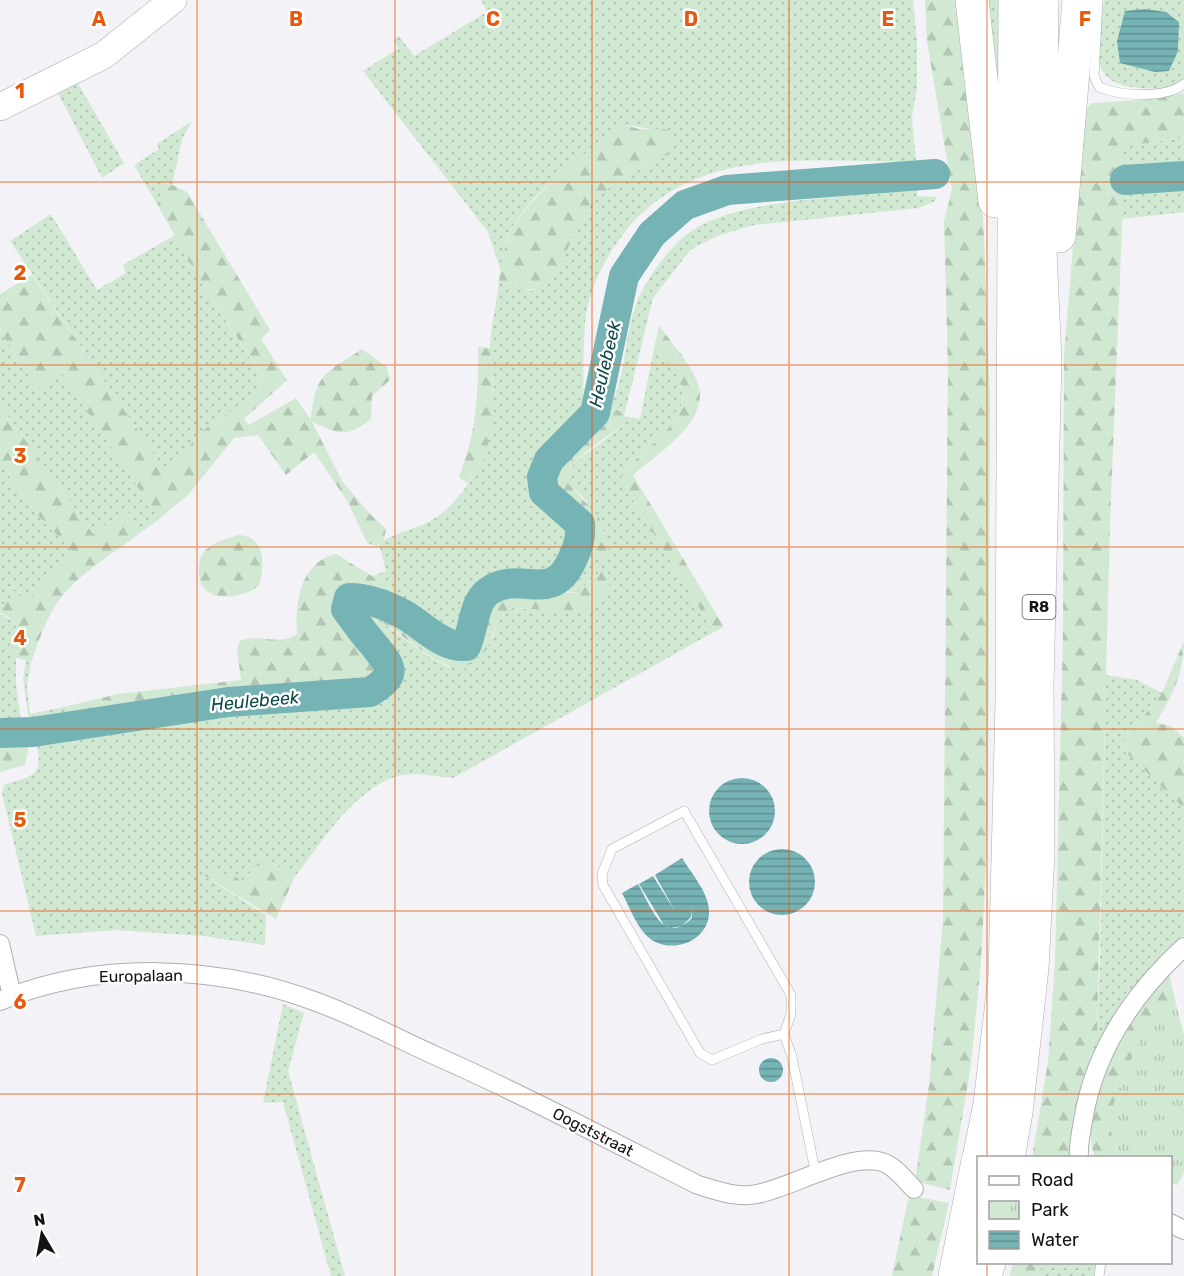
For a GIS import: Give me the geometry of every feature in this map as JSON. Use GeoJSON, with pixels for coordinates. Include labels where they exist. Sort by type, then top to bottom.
{"type":"FeatureCollection","features":[{"type":"Feature","properties":{"kind":"highway","name":"R8"},"geometry":{"type":"LineString","coordinates":[[972,0],[1012,357]]}},
{"type":"Feature","properties":{"kind":"highway","name":"R8"},"geometry":{"type":"LineString","coordinates":[[980,1156],[990,1104],[1005,976],[1012,703],[1015,0]]}},
{"type":"Feature","properties":{"kind":"highway","name":"R8"},"geometry":{"type":"LineString","coordinates":[[1008,1156],[1016,1112],[1032,968],[1038,854],[1037,673],[1045,360],[1039,229],[1042,0]]}},
{"type":"Feature","properties":{"kind":"highway","name":"R8"},"geometry":{"type":"LineString","coordinates":[[1045,360],[1080,104],[1079,0]]}},
{"type":"Feature","properties":{"kind":"highway","name":"R8"},"geometry":{"type":"LineString","coordinates":[[955,1276],[977,1169]]}},
{"type":"Feature","properties":{"kind":"street"},"geometry":{"type":"LineString","coordinates":[[0,107],[104,55],[173,0]]}},
{"type":"Feature","properties":{"kind":"street","name":"Europalaan"},"geometry":{"type":"LineString","coordinates":[[0,944],[6,998],[43,985],[124,973],[174,972],[272,988]]}},
{"type":"Feature","properties":{"kind":"street"},"geometry":{"type":"LineString","coordinates":[[1079,1156],[1089,1096],[1098,1064],[1119,1022],[1145,986],[1184,947]]}},
{"type":"Feature","properties":{"kind":"street","name":"Oogststraat"},"geometry":{"type":"LineString","coordinates":[[272,988],[362,1021],[483,1077],[698,1185],[729,1195],[757,1194],[816,1175],[849,1161],[880,1161],[890,1165],[914,1189]]}},
{"type":"Feature","properties":{"kind":"lane"},"geometry":{"type":"LineString","coordinates":[[1098,0],[1094,76],[1099,87],[1110,92],[1164,92],[1184,84]]}},
{"type":"Feature","properties":{"kind":"lane"},"geometry":{"type":"LineString","coordinates":[[1080,104],[1099,87]]}},
{"type":"Feature","properties":{"kind":"lane"},"geometry":{"type":"LineString","coordinates":[[784,1034],[762,1039],[712,1060],[700,1053],[603,885],[602,874],[612,849],[684,811],[791,995],[791,1014],[784,1034],[792,1057],[816,1175]]}},
{"type":"Feature","properties":{"kind":"green space"},"geometry":{"type":"Polygon","coordinates":[[[481,0],[913,0],[917,42],[917,88],[912,117],[916,162],[836,160],[756,164],[718,172],[682,185],[650,207],[621,237],[604,264],[595,284],[586,315],[583,415],[545,461],[537,483],[536,495],[566,518],[571,525],[573,541],[568,557],[553,578],[521,576],[498,580],[482,593],[476,602],[466,634],[460,638],[449,638],[424,621],[378,598],[383,596],[380,581],[373,576],[386,571],[379,544],[441,514],[466,487],[482,457],[492,405],[490,342],[499,281],[531,291],[552,280],[591,201],[621,179],[668,155],[652,129],[624,125],[616,130],[542,191],[517,219],[505,247],[501,271],[488,232],[363,71],[399,48],[393,41],[399,36],[414,56],[487,12],[481,0]]]}},
{"type":"Feature","properties":{"kind":"green space"},"geometry":{"type":"Polygon","coordinates":[[[925,0],[960,0],[979,159],[990,400],[988,824],[981,962],[971,1064],[950,1190],[915,1181],[929,1085],[943,919],[948,369],[944,221],[952,190],[927,41],[925,0]]]}},
{"type":"Feature","properties":{"kind":"green space"},"geometry":{"type":"Polygon","coordinates":[[[979,0],[1000,0],[998,172],[979,0]]]}},
{"type":"Feature","properties":{"kind":"green space"},"geometry":{"type":"Polygon","coordinates":[[[1104,0],[1184,0],[1184,80],[1157,88],[1139,88],[1121,85],[1109,78],[1102,69],[1098,45],[1104,0]],[[1166,12],[1178,51],[1179,22],[1166,12]]]}},
{"type":"Feature","properties":{"kind":"green space"},"geometry":{"type":"Polygon","coordinates":[[[76,80],[124,163],[102,178],[57,91],[76,80]]]}},
{"type":"Feature","properties":{"kind":"green space"},"geometry":{"type":"Polygon","coordinates":[[[1184,93],[1184,138],[1133,145],[1121,150],[1123,202],[1110,522],[1097,1031],[1081,1097],[1072,1156],[1032,1156],[1048,1062],[1055,962],[1063,633],[1064,356],[1083,126],[1086,109],[1092,103],[1144,100],[1184,93]]]}},
{"type":"Feature","properties":{"kind":"green space"},"geometry":{"type":"Polygon","coordinates":[[[192,121],[182,139],[172,185],[164,189],[157,204],[134,165],[159,149],[157,144],[192,121]]]}},
{"type":"Feature","properties":{"kind":"green space"},"geometry":{"type":"Polygon","coordinates":[[[624,125],[639,129],[665,129],[673,136],[674,145],[668,155],[621,179],[591,202],[552,280],[533,289],[520,288],[499,281],[509,236],[528,208],[578,159],[624,125]]]}},
{"type":"Feature","properties":{"kind":"green space"},"geometry":{"type":"Polygon","coordinates":[[[1184,138],[1184,166],[1121,170],[1121,150],[1133,145],[1184,138]]]}},
{"type":"Feature","properties":{"kind":"green space"},"geometry":{"type":"Polygon","coordinates":[[[1184,183],[1184,212],[1122,219],[1122,189],[1184,183]]]}},
{"type":"Feature","properties":{"kind":"green space"},"geometry":{"type":"Polygon","coordinates":[[[172,185],[187,192],[270,330],[261,339],[287,380],[244,419],[249,425],[296,398],[311,420],[315,393],[324,376],[362,349],[387,367],[390,380],[372,396],[371,419],[362,426],[342,432],[312,422],[342,481],[386,529],[384,540],[376,546],[367,543],[348,502],[314,452],[286,475],[258,435],[234,438],[188,495],[159,519],[61,372],[37,389],[0,331],[0,294],[32,275],[167,473],[202,431],[261,390],[258,369],[203,286],[157,204],[164,189],[172,185]]]}},
{"type":"Feature","properties":{"kind":"green space"},"geometry":{"type":"Polygon","coordinates":[[[917,188],[917,196],[936,197],[935,201],[919,208],[754,225],[717,236],[690,250],[653,298],[624,416],[640,419],[654,349],[676,373],[683,396],[680,409],[673,422],[621,475],[623,484],[714,632],[453,778],[421,774],[404,775],[396,776],[374,787],[336,822],[294,878],[264,856],[242,882],[228,871],[224,876],[212,866],[206,877],[266,915],[265,945],[203,936],[116,930],[36,936],[2,793],[4,785],[36,771],[39,759],[35,737],[181,717],[181,713],[314,703],[367,695],[385,689],[394,679],[393,657],[356,616],[354,609],[361,605],[388,613],[383,617],[383,623],[432,659],[449,667],[493,638],[497,623],[509,608],[585,611],[594,576],[577,593],[558,589],[579,558],[590,529],[590,542],[600,550],[586,500],[567,482],[566,475],[573,464],[624,425],[620,410],[610,407],[620,378],[635,306],[645,285],[662,260],[675,244],[690,232],[713,220],[739,211],[768,205],[917,188]]]}},
{"type":"Feature","properties":{"kind":"green space"},"geometry":{"type":"Polygon","coordinates":[[[51,214],[97,290],[126,273],[123,265],[175,235],[203,286],[258,370],[261,390],[202,431],[167,474],[10,241],[51,214]]]}},
{"type":"Feature","properties":{"kind":"green space"},"geometry":{"type":"Polygon","coordinates":[[[659,325],[692,371],[699,387],[700,401],[696,414],[688,426],[633,475],[724,627],[714,632],[623,484],[621,475],[664,433],[680,409],[683,396],[678,377],[654,349],[659,325]]]}},
{"type":"Feature","properties":{"kind":"green space"},"geometry":{"type":"Polygon","coordinates":[[[0,331],[37,389],[61,371],[159,519],[140,533],[127,510],[93,534],[0,405],[0,331]]]}},
{"type":"Feature","properties":{"kind":"green space"},"geometry":{"type":"Polygon","coordinates":[[[478,347],[490,348],[493,388],[491,429],[485,455],[468,483],[459,477],[473,428],[478,382],[478,347]]]}},
{"type":"Feature","properties":{"kind":"green space"},"geometry":{"type":"Polygon","coordinates":[[[0,405],[93,534],[127,510],[140,533],[94,566],[63,595],[48,620],[31,662],[6,655],[17,624],[0,612],[15,591],[30,600],[73,552],[34,511],[0,463],[0,405]]]}},
{"type":"Feature","properties":{"kind":"green space"},"geometry":{"type":"Polygon","coordinates":[[[610,407],[621,413],[624,425],[579,458],[568,474],[567,482],[599,517],[611,556],[604,557],[590,542],[589,532],[582,517],[571,505],[549,489],[550,477],[562,454],[610,407]]]}},
{"type":"Feature","properties":{"kind":"green space"},"geometry":{"type":"Polygon","coordinates":[[[0,463],[34,511],[73,552],[30,600],[15,591],[0,612],[0,463]]]}},
{"type":"Feature","properties":{"kind":"green space"},"geometry":{"type":"Polygon","coordinates":[[[238,535],[254,540],[259,546],[262,569],[259,586],[233,596],[214,595],[201,584],[199,574],[201,557],[211,546],[238,535]]]}},
{"type":"Feature","properties":{"kind":"green space"},"geometry":{"type":"Polygon","coordinates":[[[336,554],[380,581],[386,589],[383,596],[378,598],[349,589],[339,599],[341,608],[382,664],[384,671],[369,684],[356,688],[191,702],[71,719],[68,706],[118,694],[241,680],[237,649],[240,641],[255,638],[276,640],[290,638],[297,634],[297,610],[302,585],[314,566],[324,558],[336,554]]]}},
{"type":"Feature","properties":{"kind":"green space"},"geometry":{"type":"Polygon","coordinates":[[[602,570],[608,573],[611,579],[609,586],[585,611],[509,608],[497,623],[488,648],[464,669],[452,667],[431,657],[383,623],[382,617],[388,613],[437,646],[457,653],[464,652],[473,642],[485,604],[495,592],[514,586],[525,586],[577,593],[602,570]]]}},
{"type":"Feature","properties":{"kind":"green space"},"geometry":{"type":"Polygon","coordinates":[[[0,614],[17,624],[7,654],[16,658],[16,684],[22,728],[0,726],[0,614]]]}},
{"type":"Feature","properties":{"kind":"green space"},"geometry":{"type":"Polygon","coordinates":[[[1184,641],[1182,664],[1176,684],[1156,723],[1171,726],[1184,738],[1184,808],[1120,747],[1162,693],[1184,641]]]}},
{"type":"Feature","properties":{"kind":"green space"},"geometry":{"type":"Polygon","coordinates":[[[26,661],[31,662],[27,686],[30,714],[68,706],[71,719],[30,726],[23,679],[26,661]]]}},
{"type":"Feature","properties":{"kind":"green space"},"geometry":{"type":"Polygon","coordinates":[[[1106,675],[1137,680],[1162,693],[1120,747],[1184,808],[1184,935],[1127,994],[1091,1056],[1097,1031],[1100,961],[1106,675]]]}},
{"type":"Feature","properties":{"kind":"green space"},"geometry":{"type":"Polygon","coordinates":[[[0,736],[26,736],[28,751],[25,765],[0,772],[0,736]]]}},
{"type":"Feature","properties":{"kind":"green space"},"geometry":{"type":"Polygon","coordinates":[[[264,856],[294,878],[276,919],[205,876],[212,866],[224,876],[228,870],[242,882],[264,856]]]}},
{"type":"Feature","properties":{"kind":"green space"},"geometry":{"type":"Polygon","coordinates":[[[1169,974],[1176,1004],[1159,1012],[1144,1034],[1116,1148],[1121,1156],[1094,1156],[1091,1143],[1091,1127],[1097,1091],[1117,1042],[1169,974]]]}},
{"type":"Feature","properties":{"kind":"green space"},"geometry":{"type":"Polygon","coordinates":[[[283,1004],[304,1013],[288,1071],[345,1276],[331,1276],[283,1102],[263,1103],[283,1004]]]}},
{"type":"Feature","properties":{"kind":"green space"},"geometry":{"type":"Polygon","coordinates":[[[1176,1004],[1184,1035],[1184,1173],[1177,1185],[1172,1182],[1172,1156],[1122,1156],[1114,1141],[1110,1122],[1122,1081],[1137,1047],[1152,1019],[1165,1008],[1176,1004]]]}},
{"type":"Feature","properties":{"kind":"green space"},"geometry":{"type":"Polygon","coordinates":[[[909,1195],[949,1203],[932,1276],[892,1276],[909,1195]]]}},
{"type":"Feature","properties":{"kind":"green space"},"geometry":{"type":"Polygon","coordinates":[[[1013,1264],[1042,1264],[1039,1276],[1010,1276],[1013,1264]]]}},
{"type":"Feature","properties":{"kind":"green space"},"geometry":{"type":"Polygon","coordinates":[[[1042,1264],[1107,1264],[1104,1276],[1039,1276],[1042,1264]]]}},
{"type":"Feature","properties":{"kind":"water"},"geometry":{"type":"Polygon","coordinates":[[[1145,9],[1166,12],[1179,22],[1178,51],[1169,71],[1155,72],[1120,63],[1117,41],[1125,11],[1145,9]]]}},
{"type":"Feature","properties":{"kind":"water"},"geometry":{"type":"Polygon","coordinates":[[[742,778],[755,781],[765,788],[772,798],[775,811],[772,824],[765,834],[755,841],[742,844],[729,841],[719,834],[712,824],[709,811],[712,798],[719,788],[729,781],[742,778]]]}},
{"type":"Feature","properties":{"kind":"water"},"geometry":{"type":"Polygon","coordinates":[[[782,849],[795,852],[805,859],[812,869],[815,882],[812,895],[805,905],[795,912],[782,915],[769,912],[759,905],[752,895],[749,882],[752,869],[759,859],[769,852],[782,849]]]}},
{"type":"Feature","properties":{"kind":"water"},"geometry":{"type":"Polygon","coordinates":[[[682,858],[703,890],[708,904],[707,922],[702,932],[694,939],[674,946],[654,941],[638,925],[622,893],[638,884],[653,912],[663,924],[639,884],[653,876],[675,911],[655,875],[682,858]]]}},
{"type":"Feature","properties":{"kind":"water"},"geometry":{"type":"Polygon","coordinates":[[[771,1058],[776,1059],[782,1065],[782,1075],[776,1081],[771,1082],[766,1081],[760,1075],[759,1070],[760,1065],[766,1059],[771,1058]]]}},
{"type":"Feature","properties":{"kind":"waterway","name":"Heulebeek"},"geometry":{"type":"LineString","coordinates":[[0,733],[33,732],[228,702],[370,692],[386,680],[390,670],[388,664],[346,609],[349,598],[363,599],[383,605],[403,614],[441,640],[457,646],[466,646],[477,609],[489,591],[501,585],[513,583],[545,584],[555,581],[564,574],[572,560],[579,539],[580,524],[544,492],[542,477],[549,460],[595,413],[624,276],[652,234],[685,205],[727,190],[935,174]]}},
{"type":"Feature","properties":{"kind":"waterway","name":"Heulebeek"},"geometry":{"type":"LineString","coordinates":[[1125,180],[1184,176]]}}]}
